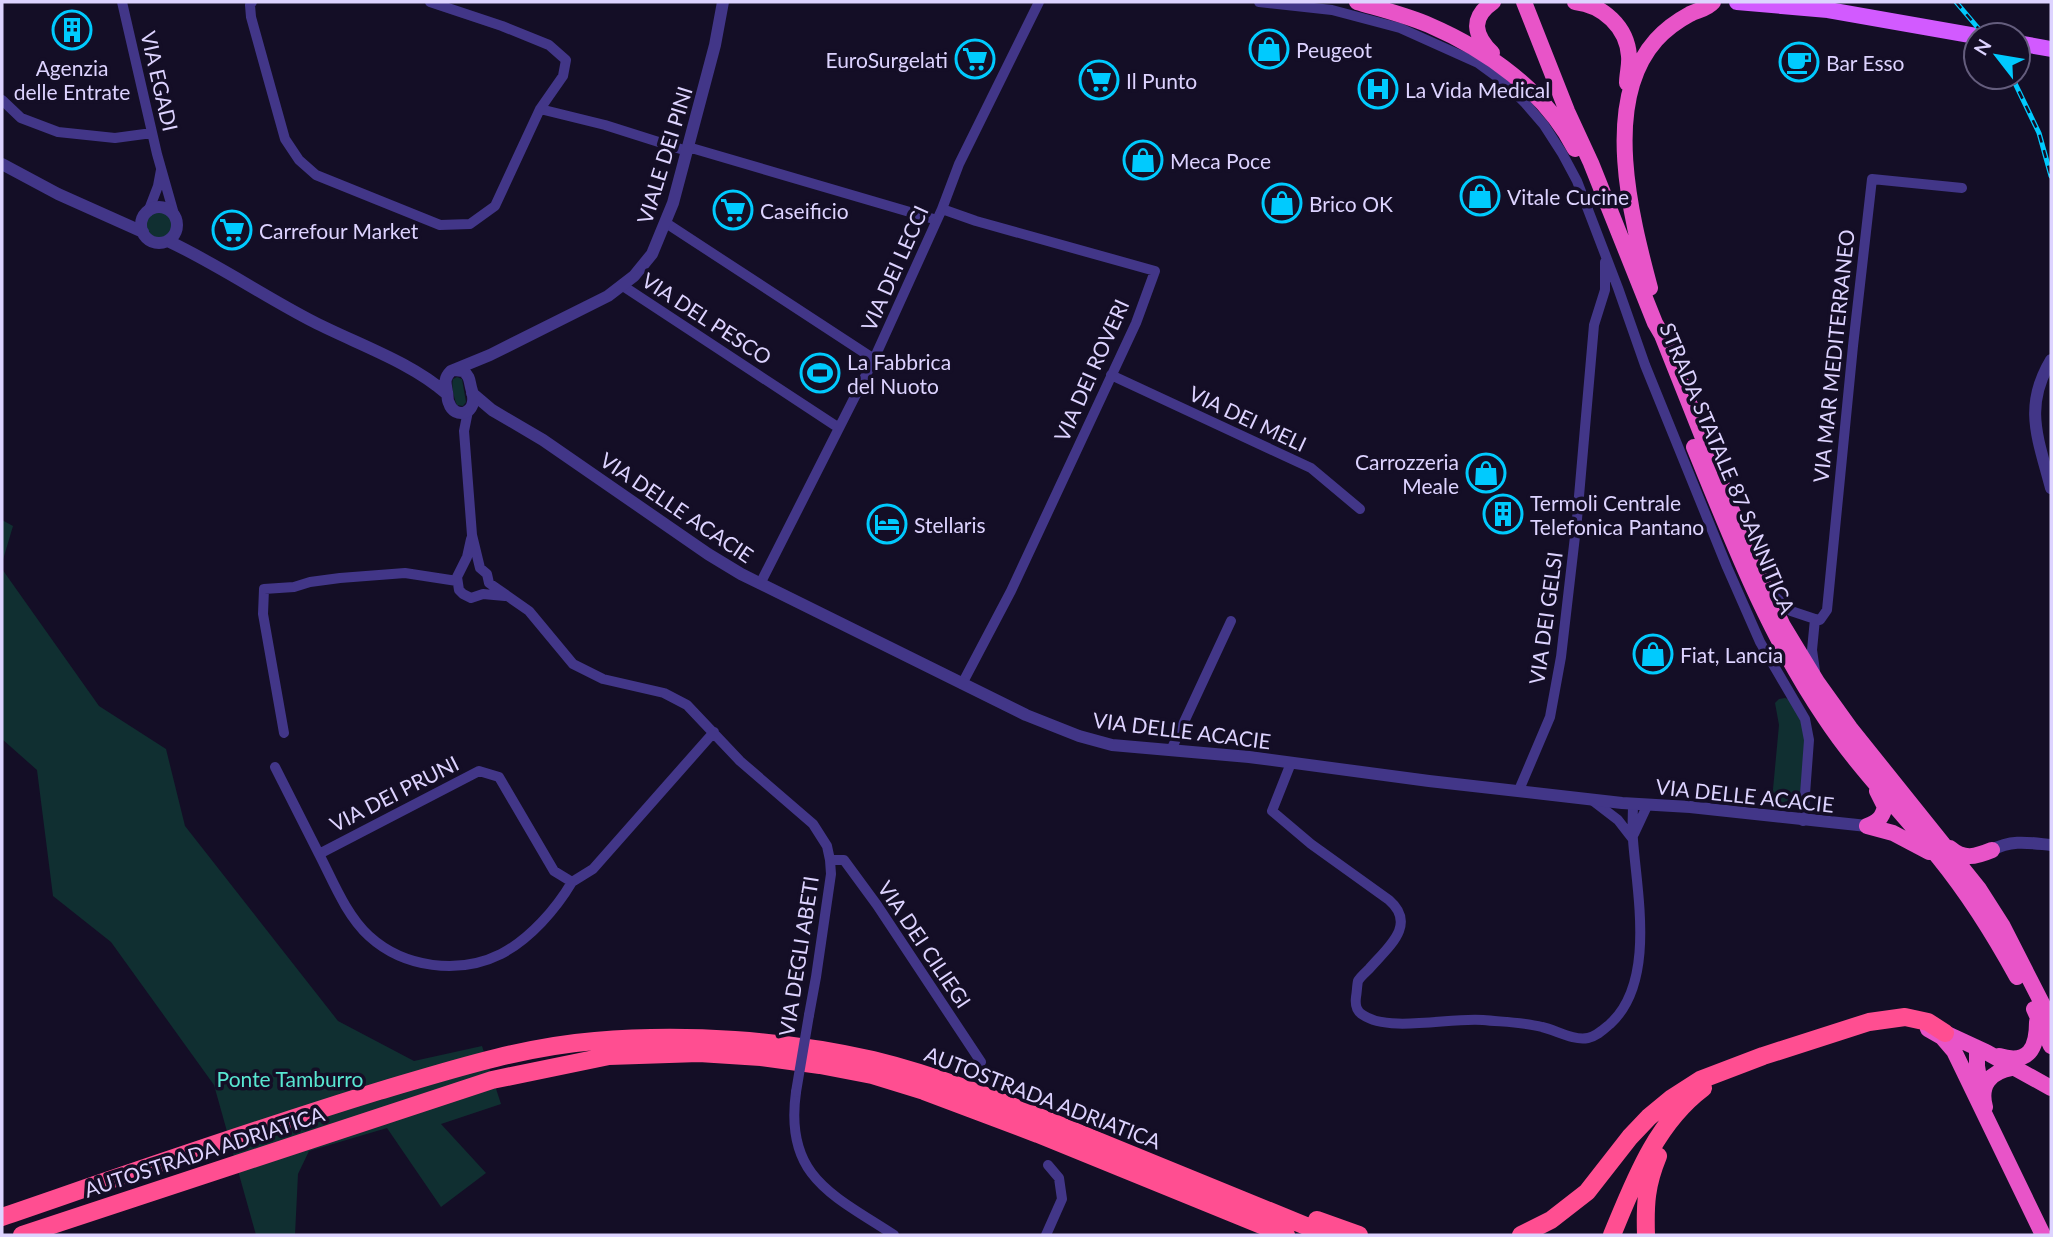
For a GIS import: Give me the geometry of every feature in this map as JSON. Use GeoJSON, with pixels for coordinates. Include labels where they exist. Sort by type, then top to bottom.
{"type":"FeatureCollection","features":[{"type":"Feature","properties":{"kind":"highway"},"geometry":{"type":"LineString","coordinates":[[1357,2],[1428,24],[1502,66],[1549,110],[1569,136],[1584,167]]}},
{"type":"Feature","properties":{"kind":"highway"},"geometry":{"type":"LineString","coordinates":[[1493,2],[1481,14],[1478,35],[1502,66]]}},
{"type":"Feature","properties":{"kind":"highway"},"geometry":{"type":"LineString","coordinates":[[1524,2],[1655,324],[1662,335]]}},
{"type":"Feature","properties":{"kind":"highway"},"geometry":{"type":"LineString","coordinates":[[1575,2],[1601,9],[1618,26],[1628,48],[1627,82],[1631,92]]}},
{"type":"Feature","properties":{"kind":"highway"},"geometry":{"type":"LineString","coordinates":[[1662,335],[1628,188],[1625,147],[1627,116],[1631,92],[1642,62],[1656,41],[1679,21],[1713,2]]}},
{"type":"Feature","properties":{"kind":"highway"},"geometry":{"type":"LineString","coordinates":[[1567,111],[1584,167]]}},
{"type":"Feature","properties":{"kind":"highway","name":"STRADA STATALE 87 SANNITICA"},"geometry":{"type":"LineString","coordinates":[[1584,167],[1718,506],[1775,634],[1825,719],[1970,899],[2044,1018]]}},
{"type":"Feature","properties":{"kind":"highway","name":"STRADA STATALE 87 SANNITICA"},"geometry":{"type":"LineString","coordinates":[[1662,335],[1765,589],[1783,626],[1817,682],[1857,737],[1979,889],[2002,925],[2044,1018],[2051,1046]]}},
{"type":"Feature","properties":{"kind":"highway"},"geometry":{"type":"LineString","coordinates":[[1861,765],[1885,807],[1876,823],[1867,826]]}},
{"type":"Feature","properties":{"kind":"highway"},"geometry":{"type":"LineString","coordinates":[[1867,826],[1893,833],[1939,858]]}},
{"type":"Feature","properties":{"kind":"highway"},"geometry":{"type":"LineString","coordinates":[[1940,839],[1958,855],[1975,858],[1992,850]]}},
{"type":"Feature","properties":{"kind":"highway"},"geometry":{"type":"LineString","coordinates":[[1979,889],[1983,862],[1992,850]]}},
{"type":"Feature","properties":{"kind":"highway"},"geometry":{"type":"LineString","coordinates":[[1521,1235],[1551,1220],[1587,1192],[1649,1117],[1700,1080],[1869,1023],[1905,1017],[1928,1022],[2051,1088]]}},
{"type":"Feature","properties":{"kind":"highway"},"geometry":{"type":"LineString","coordinates":[[1981,1050],[2011,1059],[2027,1054],[2034,1047],[2044,1018]]}},
{"type":"Feature","properties":{"kind":"highway"},"geometry":{"type":"LineString","coordinates":[[1612,1235],[1647,1155],[1658,1137],[1686,1102],[1737,1068],[1898,1026],[1915,1025],[1945,1033]]}},
{"type":"Feature","properties":{"kind":"highway"},"geometry":{"type":"LineString","coordinates":[[1926,1027],[1942,1037],[1954,1051],[2043,1235]]}},
{"type":"Feature","properties":{"kind":"highway","name":"AUTOSTRADA ADRIATICA"},"geometry":{"type":"LineString","coordinates":[[2,1217],[170,1158],[479,1061],[521,1051],[595,1041],[663,1039],[745,1041],[824,1050],[927,1074],[1328,1235]]}},
{"type":"Feature","properties":{"kind":"highway"},"geometry":{"type":"LineString","coordinates":[[1964,1071],[1966,1061],[1981,1050]]}},
{"type":"Feature","properties":{"kind":"highway"},"geometry":{"type":"LineString","coordinates":[[1981,1050],[1976,1066],[1989,1123]]}},
{"type":"Feature","properties":{"kind":"highway","name":"AUTOSTRADA ADRIATICA"},"geometry":{"type":"LineString","coordinates":[[22,1235],[492,1080],[609,1056],[699,1053],[761,1057],[820,1065],[872,1075],[924,1091],[1050,1138],[1286,1235]]}},
{"type":"Feature","properties":{"kind":"highway"},"geometry":{"type":"LineString","coordinates":[[1646,1235],[1648,1184],[1663,1143],[1693,1103],[1737,1068]]}},
{"type":"Feature","properties":{"kind":"highway"},"geometry":{"type":"LineString","coordinates":[[1982,1096],[1991,1077],[2003,1069],[2012,1068]]}},
{"type":"Feature","properties":{"kind":"highway"},"geometry":{"type":"LineString","coordinates":[[1097,1141],[1186,1170],[1359,1235]]}},
{"type":"Feature","properties":{"kind":"main road"},"geometry":{"type":"LineString","coordinates":[[1737,2],[1828,10],[1962,34]]}},
{"type":"Feature","properties":{"kind":"main road"},"geometry":{"type":"LineString","coordinates":[[2032,46],[2051,49]]}},
{"type":"Feature","properties":{"kind":"street","name":"VIA EGADI"},"geometry":{"type":"LineString","coordinates":[[121,2],[177,229]]}},
{"type":"Feature","properties":{"kind":"street"},"geometry":{"type":"LineString","coordinates":[[253,2],[250,5],[251,17],[285,139],[299,160],[316,175],[440,225],[470,224],[495,206],[540,109],[564,76],[566,60],[549,45],[430,2]]}},
{"type":"Feature","properties":{"kind":"street","name":"VIALE DEI PINI"},"geometry":{"type":"LineString","coordinates":[[453,371],[608,296],[634,276],[652,254],[666,223],[688,149],[715,45],[723,2]]}},
{"type":"Feature","properties":{"kind":"street","name":"VIA DEI LECCI"},"geometry":{"type":"LineString","coordinates":[[760,584],[874,359],[942,209],[959,164],[1039,2]]}},
{"type":"Feature","properties":{"kind":"street"},"geometry":{"type":"LineString","coordinates":[[1259,2],[1332,10],[1399,28],[1441,45],[1478,63],[1504,82],[1544,125],[1577,180],[1650,377],[1727,567],[1760,642],[1805,719],[1809,740],[1803,821]]}},
{"type":"Feature","properties":{"kind":"street"},"geometry":{"type":"LineString","coordinates":[[2,100],[21,118],[58,132],[115,138],[152,133]]}},
{"type":"Feature","properties":{"kind":"street"},"geometry":{"type":"LineString","coordinates":[[540,109],[937,220]]}},
{"type":"Feature","properties":{"kind":"street"},"geometry":{"type":"LineString","coordinates":[[2,164],[143,232],[154,242],[168,240],[174,236],[177,229]]}},
{"type":"Feature","properties":{"kind":"street","name":"VIA EGADI"},"geometry":{"type":"LineString","coordinates":[[143,232],[142,221],[158,186],[161,170]]}},
{"type":"Feature","properties":{"kind":"street","name":"VIA MAR MEDITERRANEO"},"geometry":{"type":"LineString","coordinates":[[1815,620],[1820,620],[1827,610],[1872,179],[1962,188]]}},
{"type":"Feature","properties":{"kind":"street"},"geometry":{"type":"LineString","coordinates":[[116,220],[130,220],[161,207],[174,214]]}},
{"type":"Feature","properties":{"kind":"street","name":"VIA DEI ROVERI"},"geometry":{"type":"LineString","coordinates":[[942,209],[1155,271],[1136,323],[1011,591],[962,684]]}},
{"type":"Feature","properties":{"kind":"street"},"geometry":{"type":"LineString","coordinates":[[666,223],[874,359]]}},
{"type":"Feature","properties":{"kind":"street"},"geometry":{"type":"LineString","coordinates":[[177,229],[183,242],[195,253]]}},
{"type":"Feature","properties":{"kind":"street","name":"VIA DEI GELSI"},"geometry":{"type":"LineString","coordinates":[[1519,790],[1550,717],[1561,657],[1577,519],[1594,326],[1605,290],[1605,264],[1599,238]]}},
{"type":"Feature","properties":{"kind":"street"},"geometry":{"type":"LineString","coordinates":[[168,240],[312,321],[410,369],[447,394]]}},
{"type":"Feature","properties":{"kind":"street","name":"VIA DEL PESCO"},"geometry":{"type":"LineString","coordinates":[[623,286],[839,428]]}},
{"type":"Feature","properties":{"kind":"street","name":"VIALE DEI PINI"},"geometry":{"type":"LineString","coordinates":[[472,386],[479,366],[490,355]]}},
{"type":"Feature","properties":{"kind":"street"},"geometry":{"type":"LineString","coordinates":[[2051,360],[2043,374],[2034,404],[2051,488]]}},
{"type":"Feature","properties":{"kind":"street"},"geometry":{"type":"LineString","coordinates":[[410,369],[428,372],[453,371],[467,373],[474,401],[465,410],[450,407],[445,381],[453,371]]}},
{"type":"Feature","properties":{"kind":"street","name":"VIA DEI MELI"},"geometry":{"type":"LineString","coordinates":[[1111,375],[1311,468],[1360,509]]}},
{"type":"Feature","properties":{"kind":"street","name":"VIA DELLE ACACIE"},"geometry":{"type":"LineString","coordinates":[[472,386],[492,410],[543,440],[708,554],[760,584],[1026,715],[1079,736],[1112,745],[1291,763],[1590,799],[1867,826]]}},
{"type":"Feature","properties":{"kind":"street","name":"VIA DELLE ACACIE"},"geometry":{"type":"LineString","coordinates":[[465,410],[492,410]]}},
{"type":"Feature","properties":{"kind":"street","name":"VIA DEGLI ABETI"},"geometry":{"type":"LineString","coordinates":[[465,410],[464,431],[472,535],[480,568],[487,574],[489,583],[529,611],[573,664],[593,675],[639,685],[677,698],[687,705],[740,761],[813,824],[827,846],[831,874],[793,1123],[798,1149],[809,1172],[827,1192],[894,1235]]}},
{"type":"Feature","properties":{"kind":"street","name":"VIA DEGLI ABETI"},"geometry":{"type":"LineString","coordinates":[[457,580],[472,535]]}},
{"type":"Feature","properties":{"kind":"street"},"geometry":{"type":"LineString","coordinates":[[462,570],[471,566],[480,568]]}},
{"type":"Feature","properties":{"kind":"street"},"geometry":{"type":"LineString","coordinates":[[284,733],[263,614],[264,589],[294,587],[340,578],[405,573],[457,580],[459,590],[465,596],[505,596]]}},
{"type":"Feature","properties":{"kind":"street"},"geometry":{"type":"LineString","coordinates":[[483,594],[489,583]]}},
{"type":"Feature","properties":{"kind":"street"},"geometry":{"type":"LineString","coordinates":[[1765,589],[1791,611],[1815,620],[1812,650],[1817,682]]}},
{"type":"Feature","properties":{"kind":"street"},"geometry":{"type":"LineString","coordinates":[[1171,750],[1231,621]]}},
{"type":"Feature","properties":{"kind":"street"},"geometry":{"type":"LineString","coordinates":[[319,854],[345,904],[367,934],[381,946],[405,958],[426,964],[451,966],[477,963],[502,953],[539,925],[572,882],[593,869],[714,732]]}},
{"type":"Feature","properties":{"kind":"street"},"geometry":{"type":"LineString","coordinates":[[1291,763],[1272,811],[1311,844],[1398,908],[1402,919],[1400,931],[1359,981],[1355,1005],[1366,1017],[1386,1023],[1477,1019],[1541,1027],[1589,1038],[1614,1020],[1623,1008],[1633,984],[1641,932],[1640,895],[1628,803]]}},
{"type":"Feature","properties":{"kind":"street","name":"VIA DEI PRUNI"},"geometry":{"type":"LineString","coordinates":[[275,767],[319,854],[479,771],[499,777],[554,871],[572,882]]}},
{"type":"Feature","properties":{"kind":"street"},"geometry":{"type":"LineString","coordinates":[[1590,799],[1618,820],[1632,838]]}},
{"type":"Feature","properties":{"kind":"street"},"geometry":{"type":"LineString","coordinates":[[1618,820],[1628,803]]}},
{"type":"Feature","properties":{"kind":"street"},"geometry":{"type":"LineString","coordinates":[[1632,838],[1648,804]]}},
{"type":"Feature","properties":{"kind":"street"},"geometry":{"type":"LineString","coordinates":[[1992,850],[2015,842],[2051,845]]}},
{"type":"Feature","properties":{"kind":"street","name":"VIA DEI CILIEGI"},"geometry":{"type":"LineString","coordinates":[[831,860],[844,860],[981,1062]]}},
{"type":"Feature","properties":{"kind":"street"},"geometry":{"type":"LineString","coordinates":[[1046,1235],[1062,1199],[1059,1178],[1048,1165]]}},
{"type":"Feature","properties":{"kind":"green space"},"geometry":{"type":"Polygon","coordinates":[[[159,210],[170,214],[174,225],[170,236],[159,240],[148,236],[144,225],[148,214],[159,210]]]}},
{"type":"Feature","properties":{"kind":"green space"},"geometry":{"type":"Polygon","coordinates":[[[457,377],[462,379],[466,402],[463,406],[457,405],[454,396],[452,382],[457,377]]]}},
{"type":"Feature","properties":{"kind":"green space"},"geometry":{"type":"Polygon","coordinates":[[[2,520],[13,526],[2,563],[2,520]]]}},
{"type":"Feature","properties":{"kind":"green space","name":"Ponte Tamburro"},"geometry":{"type":"Polygon","coordinates":[[[2,569],[99,706],[166,749],[185,826],[338,1021],[414,1061],[482,1046],[501,1104],[441,1124],[486,1173],[441,1207],[387,1128],[309,1151],[298,1174],[295,1235],[256,1235],[214,1085],[111,942],[53,896],[37,770],[2,739],[2,569]]]}},
{"type":"Feature","properties":{"kind":"green space"},"geometry":{"type":"Polygon","coordinates":[[[1785,698],[1791,700],[1803,725],[1805,737],[1800,804],[1793,807],[1772,800],[1779,725],[1775,703],[1785,698]]]}},
{"type":"Feature","properties":{"kind":"railway"},"geometry":{"type":"LineString","coordinates":[[1956,2],[1972,21]]}},
{"type":"Feature","properties":{"kind":"railway"},"geometry":{"type":"LineString","coordinates":[[2019,91],[2039,133],[2051,176]]}},
{"type":"Feature","properties":{"kind":"place","name":"Agenzia delle Entrate"},"geometry":{"type":"Point","coordinates":[72,30]}},
{"type":"Feature","properties":{"kind":"place","name":"Peugeot"},"geometry":{"type":"Point","coordinates":[1269,49]}},
{"type":"Feature","properties":{"kind":"place","name":"EuroSurgelati"},"geometry":{"type":"Point","coordinates":[975,59]}},
{"type":"Feature","properties":{"kind":"place","name":"Bar Esso"},"geometry":{"type":"Point","coordinates":[1799,62]}},
{"type":"Feature","properties":{"kind":"place","name":"Il Punto"},"geometry":{"type":"Point","coordinates":[1099,80]}},
{"type":"Feature","properties":{"kind":"place","name":"La Vida Medical"},"geometry":{"type":"Point","coordinates":[1378,89]}},
{"type":"Feature","properties":{"kind":"place","name":"Meca Poce"},"geometry":{"type":"Point","coordinates":[1143,160]}},
{"type":"Feature","properties":{"kind":"place","name":"Vitale Cucine"},"geometry":{"type":"Point","coordinates":[1480,196]}},
{"type":"Feature","properties":{"kind":"place","name":"Brico OK"},"geometry":{"type":"Point","coordinates":[1282,203]}},
{"type":"Feature","properties":{"kind":"place","name":"Caseificio"},"geometry":{"type":"Point","coordinates":[733,210]}},
{"type":"Feature","properties":{"kind":"place","name":"Carrefour Market"},"geometry":{"type":"Point","coordinates":[232,230]}},
{"type":"Feature","properties":{"kind":"place","name":"La Fabbrica del Nuoto"},"geometry":{"type":"Point","coordinates":[820,373]}},
{"type":"Feature","properties":{"kind":"place","name":"Carrozzeria Meale"},"geometry":{"type":"Point","coordinates":[1486,473]}},
{"type":"Feature","properties":{"kind":"place","name":"Termoli Centrale Telefonica Pantano"},"geometry":{"type":"Point","coordinates":[1503,514]}},
{"type":"Feature","properties":{"kind":"place","name":"Stellaris"},"geometry":{"type":"Point","coordinates":[887,524]}},
{"type":"Feature","properties":{"kind":"place","name":"Fiat, Lancia"},"geometry":{"type":"Point","coordinates":[1653,654]}}]}
